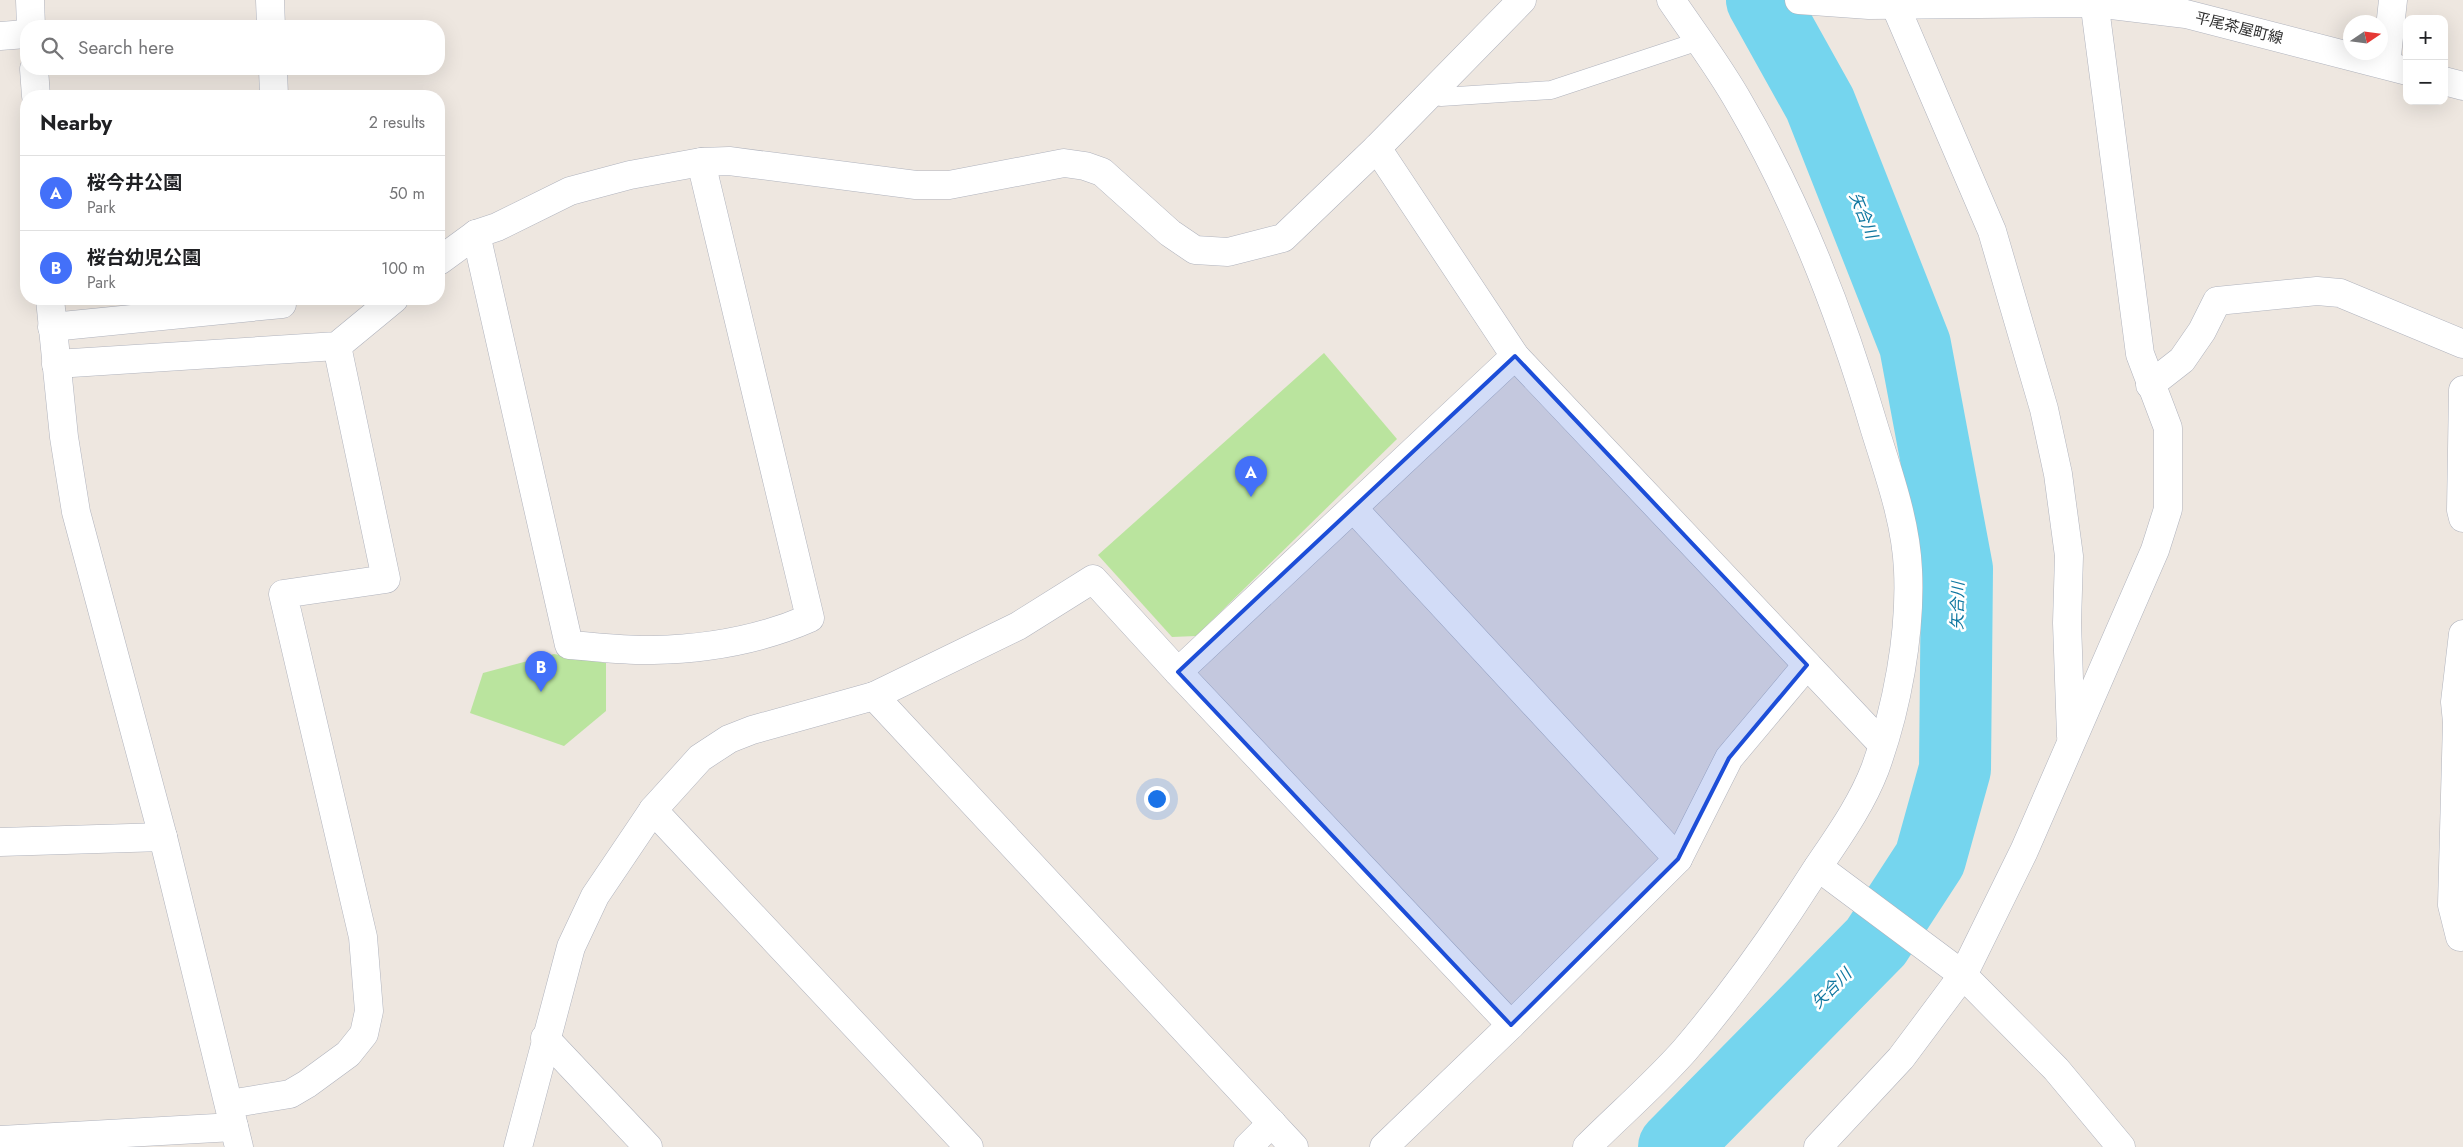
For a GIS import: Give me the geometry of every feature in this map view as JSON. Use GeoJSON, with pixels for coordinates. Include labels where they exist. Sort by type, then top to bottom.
{"type":"FeatureCollection","features":[{"type":"Feature","properties":{"kind":"street"},"geometry":{"type":"LineString","coordinates":[[30,0],[31,20]]}},
{"type":"Feature","properties":{"kind":"street"},"geometry":{"type":"LineString","coordinates":[[270,0],[271,20]]}},
{"type":"Feature","properties":{"kind":"street"},"geometry":{"type":"LineString","coordinates":[[445,256],[476,234],[497,227],[570,191],[630,175],[702,162],[729,161],[916,185],[949,184],[1064,163],[1086,166],[1102,172],[1170,232],[1195,250],[1228,252],[1284,238],[1377,148],[1522,0]]}},
{"type":"Feature","properties":{"kind":"street"},"geometry":{"type":"LineString","coordinates":[[1587,1147],[1682,1053],[1826,872],[1844,831],[1863,796],[1882,744],[1903,661],[1908,619],[1908,567],[1896,499],[1860,377],[1837,314],[1777,172],[1739,101],[1671,0]]}},
{"type":"Feature","properties":{"kind":"street","name":"平尾茶屋町線"},"geometry":{"type":"LineString","coordinates":[[1799,0],[1884,4],[2094,2],[2186,14],[2396,68]]}},
{"type":"Feature","properties":{"kind":"street"},"geometry":{"type":"LineString","coordinates":[[2393,0],[2396,68]]}},
{"type":"Feature","properties":{"kind":"street"},"geometry":{"type":"LineString","coordinates":[[1818,1147],[1901,1058],[2024,851],[2156,550],[2168,509],[2168,428],[2150,385],[2140,354],[2094,2]]}},
{"type":"Feature","properties":{"kind":"street"},"geometry":{"type":"LineString","coordinates":[[1884,4],[1992,231],[2044,409],[2058,474],[2069,556],[2067,623],[2072,742]]}},
{"type":"Feature","properties":{"kind":"street"},"geometry":{"type":"LineString","coordinates":[[0,36],[20,34]]}},
{"type":"Feature","properties":{"kind":"street"},"geometry":{"type":"LineString","coordinates":[[34,75],[36,90]]}},
{"type":"Feature","properties":{"kind":"street"},"geometry":{"type":"LineString","coordinates":[[273,75],[274,90]]}},
{"type":"Feature","properties":{"kind":"street"},"geometry":{"type":"LineString","coordinates":[[2448,82],[2463,86]]}},
{"type":"Feature","properties":{"kind":"street"},"geometry":{"type":"LineString","coordinates":[[1377,148],[1515,356],[1882,744]]}},
{"type":"Feature","properties":{"kind":"street"},"geometry":{"type":"LineString","coordinates":[[476,234],[569,645],[653,650],[727,643],[786,629],[810,618],[702,162]]}},
{"type":"Feature","properties":{"kind":"street"},"geometry":{"type":"LineString","coordinates":[[2150,385],[2182,360],[2202,331],[2217,301],[2260,295],[2317,291],[2340,293],[2463,344]]}},
{"type":"Feature","properties":{"kind":"street"},"geometry":{"type":"LineString","coordinates":[[50,305],[64,437],[76,512],[163,837],[234,1126]]}},
{"type":"Feature","properties":{"kind":"street"},"geometry":{"type":"LineString","coordinates":[[52,327],[272,305]]}},
{"type":"Feature","properties":{"kind":"street"},"geometry":{"type":"LineString","coordinates":[[56,364],[338,346],[387,305]]}},
{"type":"Feature","properties":{"kind":"street"},"geometry":{"type":"LineString","coordinates":[[0,1140],[234,1126],[307,1084],[348,1054],[364,1034],[369,1011],[362,936],[284,594],[386,579],[338,346]]}},
{"type":"Feature","properties":{"kind":"street"},"geometry":{"type":"LineString","coordinates":[[1178,672],[1515,356]]}},
{"type":"Feature","properties":{"kind":"street"},"geometry":{"type":"LineString","coordinates":[[2463,390],[2461,510],[2463,518]]}},
{"type":"Feature","properties":{"kind":"street"},"geometry":{"type":"LineString","coordinates":[[1353,508],[1678,859]]}},
{"type":"Feature","properties":{"kind":"street"},"geometry":{"type":"LineString","coordinates":[[518,1147],[545,1038],[571,947],[595,896],[653,810],[700,758],[729,739],[752,730],[874,696],[1018,626],[1093,579],[1178,672],[1511,1025]]}},
{"type":"Feature","properties":{"kind":"street"},"geometry":{"type":"LineString","coordinates":[[2463,634],[2455,702],[2457,722],[2452,905],[2460,937],[2463,936]]}},
{"type":"Feature","properties":{"kind":"street"},"geometry":{"type":"LineString","coordinates":[[1384,1147],[1511,1025],[1678,859],[1729,758],[1806,665]]}},
{"type":"Feature","properties":{"kind":"street"},"geometry":{"type":"LineString","coordinates":[[874,696],[1294,1147]]}},
{"type":"Feature","properties":{"kind":"street"},"geometry":{"type":"LineString","coordinates":[[653,810],[969,1147]]}},
{"type":"Feature","properties":{"kind":"street"},"geometry":{"type":"LineString","coordinates":[[0,842],[163,837]]}},
{"type":"Feature","properties":{"kind":"street"},"geometry":{"type":"LineString","coordinates":[[1826,872],[1954,969],[2056,1070],[2122,1147]]}},
{"type":"Feature","properties":{"kind":"street"},"geometry":{"type":"LineString","coordinates":[[545,1038],[648,1147]]}},
{"type":"Feature","properties":{"kind":"street"},"geometry":{"type":"LineString","coordinates":[[1248,1147],[1272,1123]]}},
{"type":"Feature","properties":{"kind":"lane"},"geometry":{"type":"LineString","coordinates":[[1430,92],[1441,97],[1551,90],[1699,41]]}},
{"type":"Feature","properties":{"kind":"highlighted area"},"geometry":{"type":"Polygon","coordinates":[[[1515,356],[1807,665],[1729,758],[1678,859],[1511,1025],[1178,672],[1515,356]]]}},
{"type":"Feature","properties":{"kind":"green space"},"geometry":{"type":"Polygon","coordinates":[[[1324,353],[1397,439],[1196,636],[1172,637],[1098,555],[1324,353]]]}},
{"type":"Feature","properties":{"kind":"green space"},"geometry":{"type":"Polygon","coordinates":[[[554,654],[606,663],[606,711],[564,746],[470,713],[483,673],[554,654]]]}},
{"type":"Feature","properties":{"kind":"waterway","name":"矢合川"},"geometry":{"type":"LineString","coordinates":[[1674,1147],[1876,942],[1930,859],[1955,769],[1957,569],[1915,345],[1820,104],[1762,0]]}},
{"type":"Feature","properties":{"kind":"place","name":"桜今井公園"},"geometry":{"type":"Point","coordinates":[1251,497]}},
{"type":"Feature","properties":{"kind":"place","name":"桜台幼児公園"},"geometry":{"type":"Point","coordinates":[541,692]}}]}
